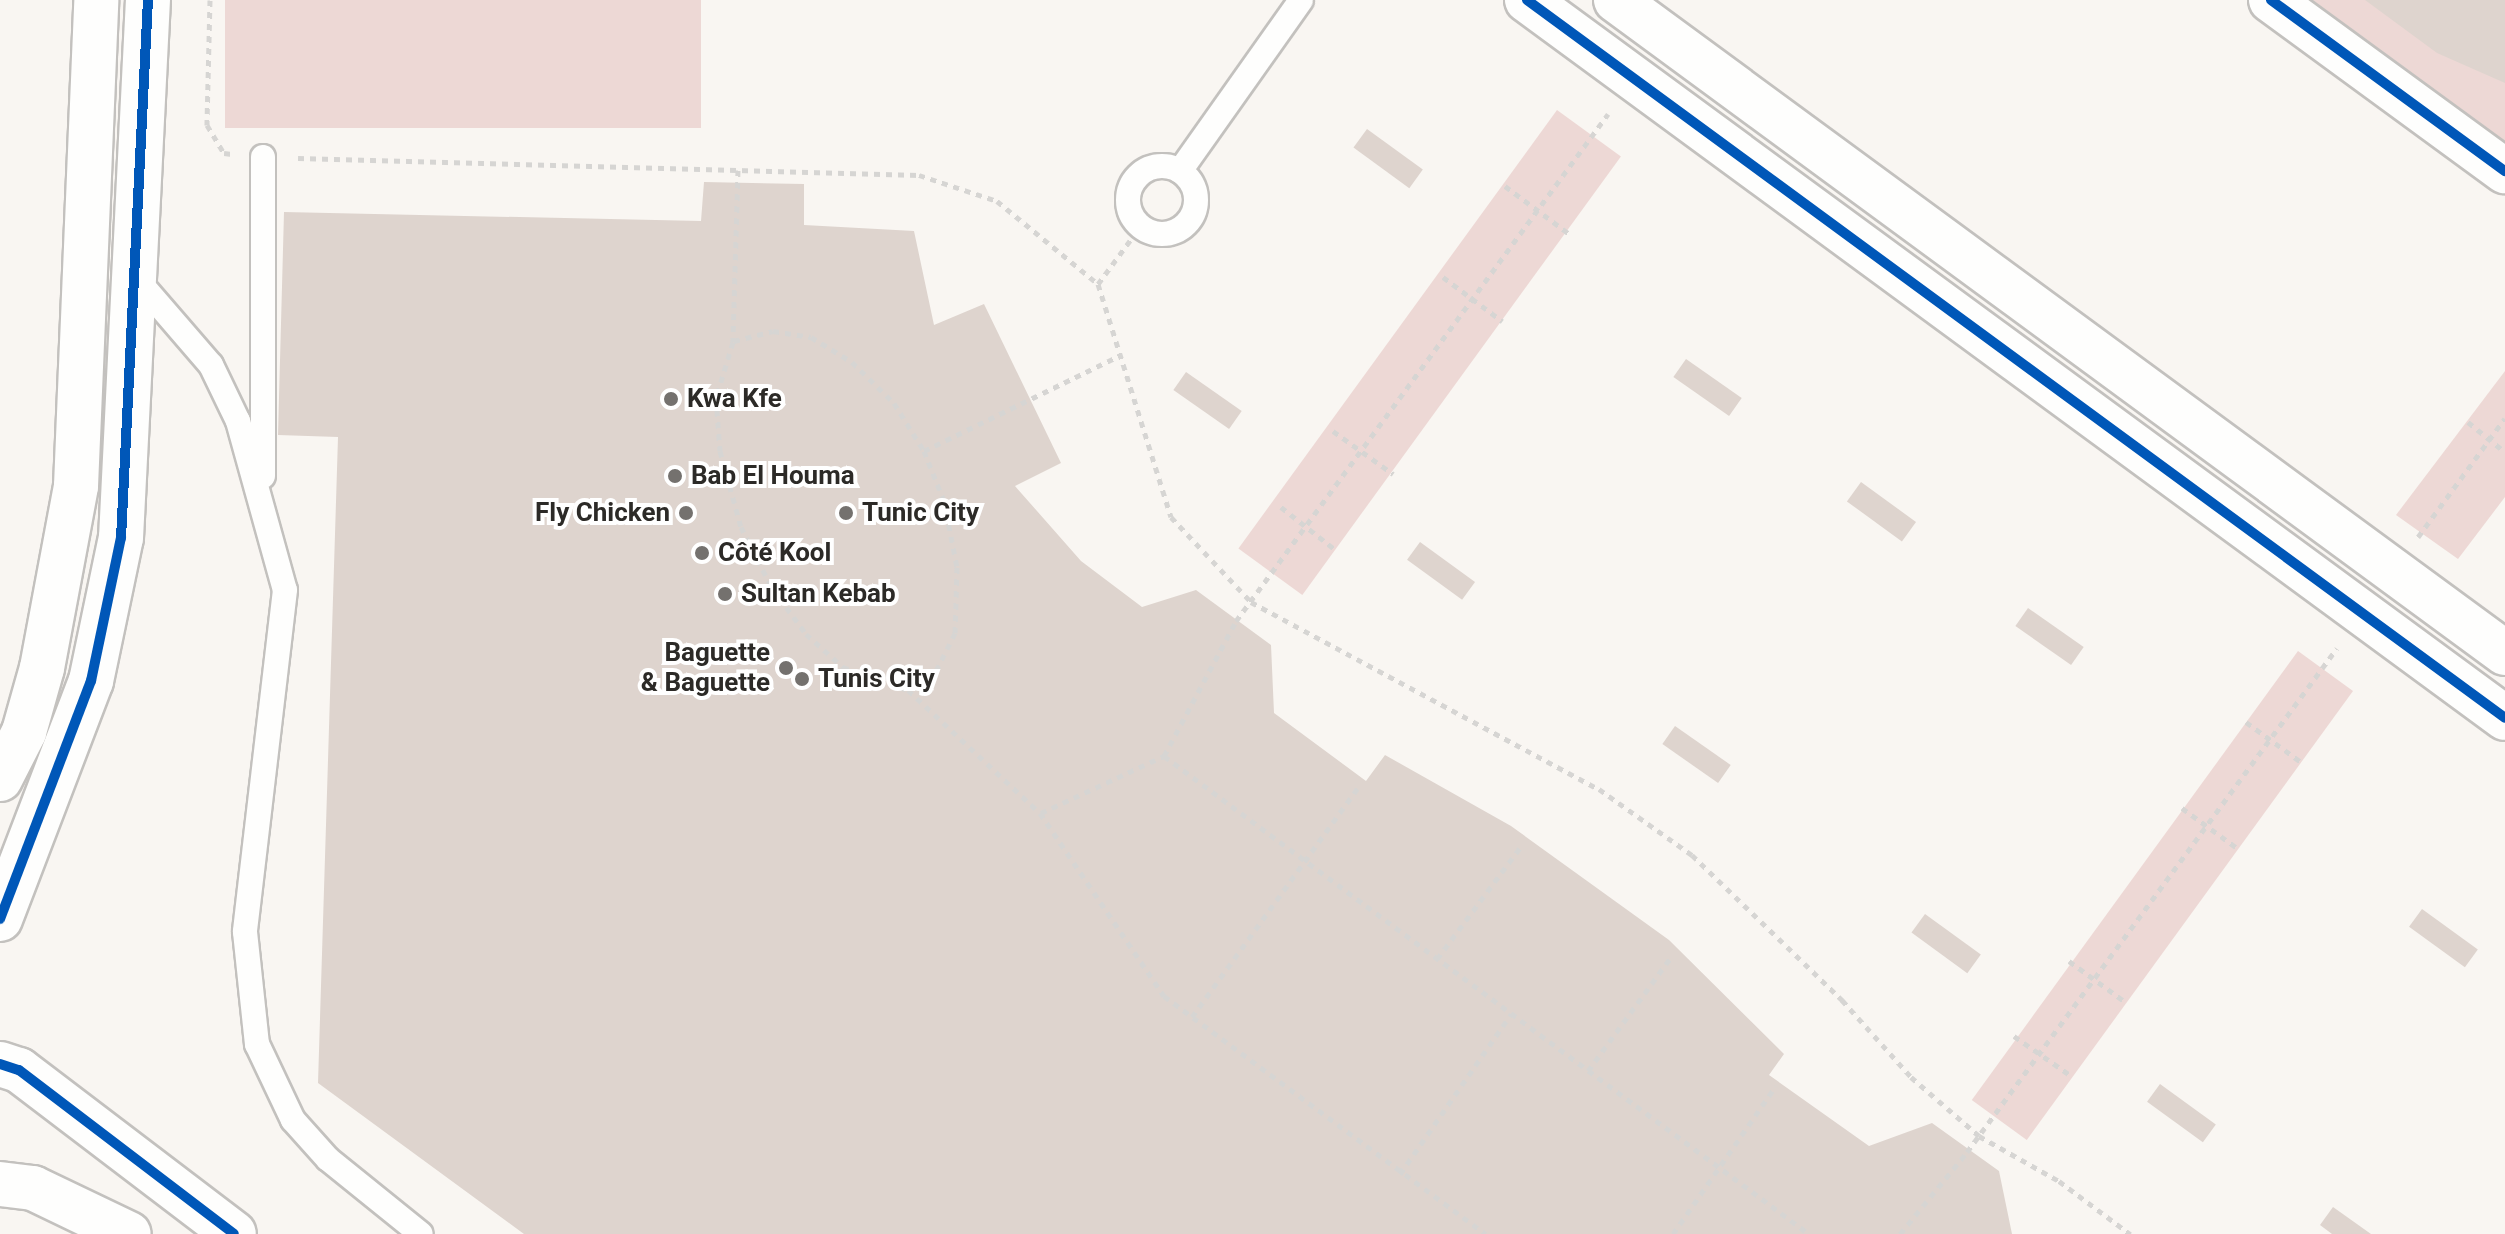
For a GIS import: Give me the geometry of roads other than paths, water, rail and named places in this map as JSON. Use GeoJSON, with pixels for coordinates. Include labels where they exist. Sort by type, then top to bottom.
{"type":"FeatureCollection","features":[{"type":"Feature","properties":{"kind":"street"},"geometry":{"type":"LineString","coordinates":[[0,779],[24,732],[42,668],[76,486],[96,0]]}},
{"type":"Feature","properties":{"kind":"street"},"geometry":{"type":"LineString","coordinates":[[0,919],[91,681],[121,538],[148,0]]}},
{"type":"Feature","properties":{"kind":"street"},"geometry":{"type":"LineString","coordinates":[[1527,0],[2505,718]]}},
{"type":"Feature","properties":{"kind":"street"},"geometry":{"type":"LineString","coordinates":[[1616,0],[2505,653]]}},
{"type":"Feature","properties":{"kind":"street"},"geometry":{"type":"LineString","coordinates":[[2271,0],[2505,171]]}},
{"type":"Feature","properties":{"kind":"street"},"geometry":{"type":"LineString","coordinates":[[0,1064],[19,1070],[234,1234]]}},
{"type":"Feature","properties":{"kind":"street"},"geometry":{"type":"LineString","coordinates":[[0,1184],[33,1188],[129,1234]]}},
{"type":"Feature","properties":{"kind":"lane"},"geometry":{"type":"LineString","coordinates":[[1180,171],[1301,0]]}},
{"type":"Feature","properties":{"kind":"lane"},"geometry":{"type":"LineString","coordinates":[[263,157],[263,498]]}},
{"type":"Feature","properties":{"kind":"lane"},"geometry":{"type":"LineString","coordinates":[[1153,166],[1180,171],[1195,192],[1190,225],[1169,234],[1140,227],[1128,208],[1130,185],[1153,166]]}},
{"type":"Feature","properties":{"kind":"lane"},"geometry":{"type":"LineString","coordinates":[[135,277],[211,365],[263,498],[285,590],[245,932],[257,1044],[293,1120],[328,1159],[421,1234]]}},
{"type":"Feature","properties":{"kind":"place","name":"Kwa Kfe"},"geometry":{"type":"Point","coordinates":[671,399]}},
{"type":"Feature","properties":{"kind":"place","name":"Bab El Houma"},"geometry":{"type":"Point","coordinates":[675,476]}},
{"type":"Feature","properties":{"kind":"place","name":"Fly Chicken"},"geometry":{"type":"Point","coordinates":[686,513]}},
{"type":"Feature","properties":{"kind":"place","name":"Tunic City"},"geometry":{"type":"Point","coordinates":[846,513]}},
{"type":"Feature","properties":{"kind":"place","name":"Côté Kool"},"geometry":{"type":"Point","coordinates":[702,553]}},
{"type":"Feature","properties":{"kind":"place","name":"Sultan Kebab"},"geometry":{"type":"Point","coordinates":[725,594]}},
{"type":"Feature","properties":{"kind":"place","name":"Baguette & Baguette"},"geometry":{"type":"Point","coordinates":[786,668]}},
{"type":"Feature","properties":{"kind":"place","name":"Tunis City"},"geometry":{"type":"Point","coordinates":[802,679]}}]}
